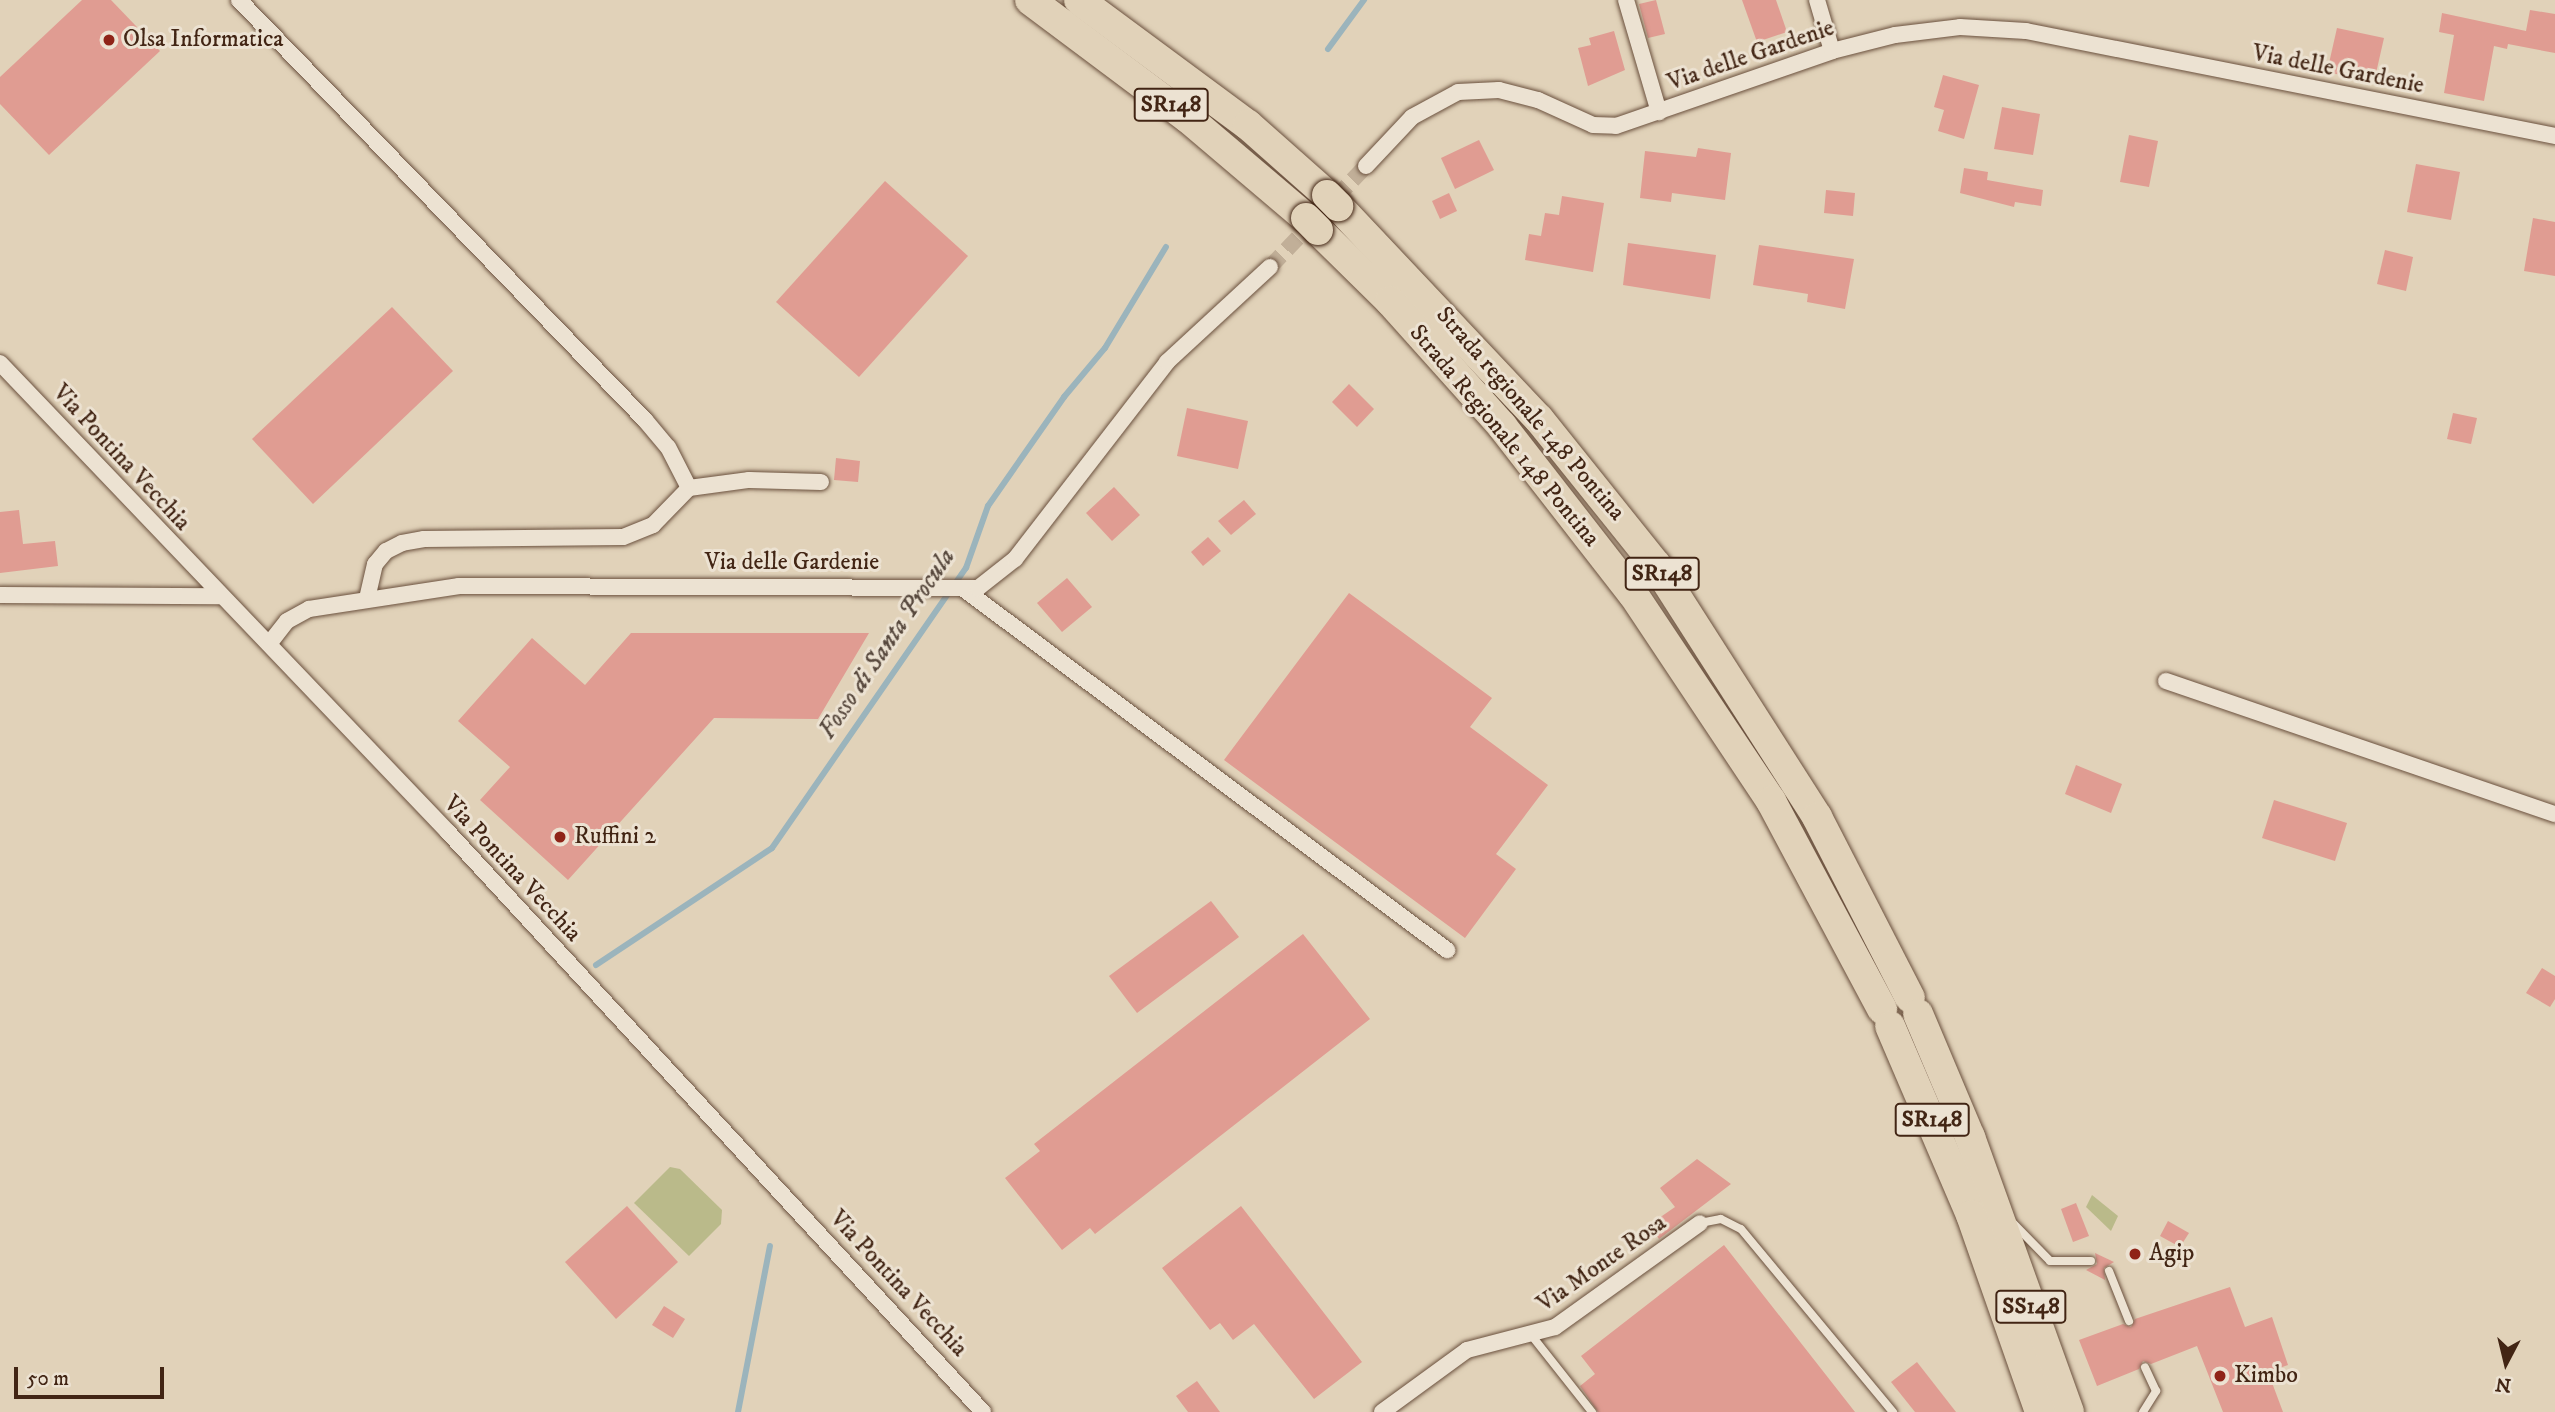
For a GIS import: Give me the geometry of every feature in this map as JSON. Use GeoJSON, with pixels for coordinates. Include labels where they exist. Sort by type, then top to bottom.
{"type":"FeatureCollection","features":[{"type":"Feature","properties":{"kind":"highway","name":"Strada Regionale 148 Pontina"},"geometry":{"type":"LineString","coordinates":[[1030,0],[1188,118],[1312,224],[1390,301],[1502,426],[1633,594],[1771,801],[1886,1018],[1982,1209]]}},
{"type":"Feature","properties":{"kind":"highway","name":"Strada regionale 148 Pontina"},"geometry":{"type":"LineString","coordinates":[[1079,0],[1248,125],[1332,201],[1539,419],[1656,565],[1817,817],[1914,1006],[1982,1209]]}},
{"type":"Feature","properties":{"kind":"highway","name":"SS148"},"geometry":{"type":"LineString","coordinates":[[1982,1209],[2040,1412]]}},
{"type":"Feature","properties":{"kind":"highway","name":"SS148"},"geometry":{"type":"LineString","coordinates":[[1982,1209],[2069,1412]]}},
{"type":"Feature","properties":{"kind":"street"},"geometry":{"type":"LineString","coordinates":[[239,0],[628,400],[668,447],[688,488]]}},
{"type":"Feature","properties":{"kind":"street"},"geometry":{"type":"LineString","coordinates":[[1626,0],[1659,112]]}},
{"type":"Feature","properties":{"kind":"street"},"geometry":{"type":"LineString","coordinates":[[1817,0],[1832,51]]}},
{"type":"Feature","properties":{"kind":"street","name":"Via delle Gardenie"},"geometry":{"type":"LineString","coordinates":[[1366,166],[1426,107],[1474,89],[1529,97],[1601,126],[1616,126],[1832,51],[1924,30],[2011,29],[2555,136]]}},
{"type":"Feature","properties":{"kind":"street","name":"Via delle Gardenie"},"geometry":{"type":"LineString","coordinates":[[269,644],[298,614],[367,598],[505,583],[922,587],[965,590],[989,583],[1006,568],[1167,362],[1270,267]]}},
{"type":"Feature","properties":{"kind":"street","name":"Via Pontina Vecchia"},"geometry":{"type":"LineString","coordinates":[[0,363],[220,596],[269,644],[983,1412]]}},
{"type":"Feature","properties":{"kind":"street"},"geometry":{"type":"LineString","coordinates":[[367,598],[375,564],[386,551],[402,543],[424,538],[623,537],[653,525],[688,488],[749,480],[821,482]]}},
{"type":"Feature","properties":{"kind":"street"},"geometry":{"type":"LineString","coordinates":[[965,590],[1447,950]]}},
{"type":"Feature","properties":{"kind":"street"},"geometry":{"type":"LineString","coordinates":[[0,595],[220,596]]}},
{"type":"Feature","properties":{"kind":"street"},"geometry":{"type":"LineString","coordinates":[[2166,681],[2555,814]]}},
{"type":"Feature","properties":{"kind":"street","name":"Via Monte Rosa"},"geometry":{"type":"LineString","coordinates":[[1382,1412],[1467,1350],[1532,1336],[1559,1324],[1700,1223]]}},
{"type":"Feature","properties":{"kind":"lane"},"geometry":{"type":"LineString","coordinates":[[1982,1209],[2050,1261],[2091,1261]]}},
{"type":"Feature","properties":{"kind":"lane"},"geometry":{"type":"LineString","coordinates":[[1700,1223],[1721,1219],[1741,1229],[1893,1412]]}},
{"type":"Feature","properties":{"kind":"lane"},"geometry":{"type":"LineString","coordinates":[[2109,1272],[2129,1321]]}},
{"type":"Feature","properties":{"kind":"lane"},"geometry":{"type":"LineString","coordinates":[[1532,1336],[1592,1412]]}},
{"type":"Feature","properties":{"kind":"lane"},"geometry":{"type":"LineString","coordinates":[[2143,1412],[2156,1391],[2145,1367]]}},
{"type":"Feature","properties":{"kind":"green space"},"geometry":{"type":"Polygon","coordinates":[[[670,1167],[680,1169],[722,1210],[721,1224],[689,1256],[634,1203],[670,1167]]]}},
{"type":"Feature","properties":{"kind":"green space"},"geometry":{"type":"Polygon","coordinates":[[[2092,1195],[2118,1216],[2111,1231],[2086,1207],[2092,1195]]]}},
{"type":"Feature","properties":{"kind":"building"},"geometry":{"type":"Polygon","coordinates":[[[82,0],[111,0],[160,51],[49,155],[0,104],[0,77],[82,0]]]}},
{"type":"Feature","properties":{"kind":"building"},"geometry":{"type":"Polygon","coordinates":[[[1656,0],[1665,34],[1648,38],[1639,4],[1656,0]]]}},
{"type":"Feature","properties":{"kind":"building"},"geometry":{"type":"Polygon","coordinates":[[[1742,0],[1776,0],[1787,32],[1757,42],[1742,0]]]}},
{"type":"Feature","properties":{"kind":"building"},"geometry":{"type":"Polygon","coordinates":[[[2530,10],[2555,14],[2555,53],[2508,44],[2507,49],[2494,46],[2484,101],[2444,93],[2454,35],[2439,32],[2442,13],[2526,31],[2530,10]]]}},
{"type":"Feature","properties":{"kind":"building"},"geometry":{"type":"Polygon","coordinates":[[[2337,28],[2384,38],[2374,82],[2327,72],[2337,28]]]}},
{"type":"Feature","properties":{"kind":"building"},"geometry":{"type":"Polygon","coordinates":[[[1614,31],[1625,70],[1588,86],[1578,48],[1591,45],[1589,38],[1614,31]]]}},
{"type":"Feature","properties":{"kind":"building"},"geometry":{"type":"Polygon","coordinates":[[[1943,75],[1979,85],[1964,139],[1938,131],[1944,110],[1934,107],[1943,75]]]}},
{"type":"Feature","properties":{"kind":"building"},"geometry":{"type":"Polygon","coordinates":[[[2002,107],[2040,114],[2033,155],[1994,149],[2002,107]]]}},
{"type":"Feature","properties":{"kind":"building"},"geometry":{"type":"Polygon","coordinates":[[[2129,135],[2158,141],[2149,187],[2120,182],[2129,135]]]}},
{"type":"Feature","properties":{"kind":"building"},"geometry":{"type":"Polygon","coordinates":[[[1479,140],[1494,170],[1455,189],[1441,158],[1479,140]]]}},
{"type":"Feature","properties":{"kind":"building"},"geometry":{"type":"Polygon","coordinates":[[[1698,148],[1731,153],[1725,200],[1672,193],[1671,202],[1640,198],[1645,151],[1696,157],[1698,148]]]}},
{"type":"Feature","properties":{"kind":"building"},"geometry":{"type":"Polygon","coordinates":[[[2416,164],[2460,172],[2451,220],[2407,212],[2416,164]]]}},
{"type":"Feature","properties":{"kind":"building"},"geometry":{"type":"Polygon","coordinates":[[[1964,168],[1988,172],[1987,180],[2043,190],[2041,206],[2015,202],[2014,207],[1960,193],[1964,168]]]}},
{"type":"Feature","properties":{"kind":"building"},"geometry":{"type":"Polygon","coordinates":[[[885,181],[968,256],[859,377],[776,302],[885,181]]]}},
{"type":"Feature","properties":{"kind":"building"},"geometry":{"type":"Polygon","coordinates":[[[1826,190],[1855,193],[1853,216],[1824,213],[1826,190]]]}},
{"type":"Feature","properties":{"kind":"building"},"geometry":{"type":"Polygon","coordinates":[[[1449,193],[1457,211],[1440,219],[1432,201],[1449,193]]]}},
{"type":"Feature","properties":{"kind":"building"},"geometry":{"type":"Polygon","coordinates":[[[1562,196],[1604,203],[1593,272],[1525,260],[1529,234],[1541,236],[1545,213],[1559,215],[1562,196]]]}},
{"type":"Feature","properties":{"kind":"building"},"geometry":{"type":"Polygon","coordinates":[[[2533,218],[2555,222],[2555,276],[2524,271],[2533,218]]]}},
{"type":"Feature","properties":{"kind":"building"},"geometry":{"type":"Polygon","coordinates":[[[1628,243],[1716,255],[1710,299],[1623,285],[1628,243]]]}},
{"type":"Feature","properties":{"kind":"building"},"geometry":{"type":"Polygon","coordinates":[[[1759,245],[1854,259],[1845,309],[1807,302],[1808,294],[1753,285],[1759,245]]]}},
{"type":"Feature","properties":{"kind":"building"},"geometry":{"type":"Polygon","coordinates":[[[2385,250],[2413,257],[2406,291],[2377,284],[2385,250]]]}},
{"type":"Feature","properties":{"kind":"building"},"geometry":{"type":"Polygon","coordinates":[[[392,307],[453,371],[313,504],[252,439],[392,307]]]}},
{"type":"Feature","properties":{"kind":"building"},"geometry":{"type":"Polygon","coordinates":[[[1349,384],[1374,409],[1357,427],[1332,402],[1349,384]]]}},
{"type":"Feature","properties":{"kind":"building"},"geometry":{"type":"Polygon","coordinates":[[[1187,408],[1248,421],[1238,469],[1177,456],[1187,408]]]}},
{"type":"Feature","properties":{"kind":"building"},"geometry":{"type":"Polygon","coordinates":[[[2453,413],[2477,418],[2471,444],[2447,439],[2453,413]]]}},
{"type":"Feature","properties":{"kind":"building"},"geometry":{"type":"Polygon","coordinates":[[[836,458],[860,461],[858,482],[834,480],[836,458]]]}},
{"type":"Feature","properties":{"kind":"building"},"geometry":{"type":"Polygon","coordinates":[[[1114,487],[1140,515],[1112,541],[1086,513],[1114,487]]]}},
{"type":"Feature","properties":{"kind":"building"},"geometry":{"type":"Polygon","coordinates":[[[1244,500],[1256,514],[1231,535],[1218,521],[1244,500]]]}},
{"type":"Feature","properties":{"kind":"building"},"geometry":{"type":"Polygon","coordinates":[[[19,510],[23,544],[55,541],[58,566],[0,573],[0,512],[19,510]]]}},
{"type":"Feature","properties":{"kind":"building"},"geometry":{"type":"Polygon","coordinates":[[[1208,537],[1221,551],[1203,566],[1191,552],[1208,537]]]}},
{"type":"Feature","properties":{"kind":"building"},"geometry":{"type":"Polygon","coordinates":[[[1067,578],[1092,607],[1062,632],[1037,603],[1067,578]]]}},
{"type":"Feature","properties":{"kind":"building"},"geometry":{"type":"Polygon","coordinates":[[[1349,593],[1492,698],[1470,727],[1548,785],[1496,854],[1516,869],[1465,938],[1224,760],[1349,593]]]}},
{"type":"Feature","properties":{"kind":"building"},"geometry":{"type":"Polygon","coordinates":[[[631,633],[869,633],[818,719],[714,718],[568,880],[480,800],[510,767],[458,721],[532,638],[585,685],[631,633]]]}},
{"type":"Feature","properties":{"kind":"building"},"geometry":{"type":"Polygon","coordinates":[[[2076,765],[2122,784],[2111,813],[2065,794],[2076,765]]]}},
{"type":"Feature","properties":{"kind":"building"},"geometry":{"type":"Polygon","coordinates":[[[2274,800],[2347,823],[2335,861],[2262,838],[2274,800]]]}},
{"type":"Feature","properties":{"kind":"building"},"geometry":{"type":"Polygon","coordinates":[[[1211,901],[1239,937],[1137,1013],[1109,976],[1211,901]]]}},
{"type":"Feature","properties":{"kind":"building"},"geometry":{"type":"Polygon","coordinates":[[[1303,934],[1370,1019],[1095,1234],[1090,1228],[1062,1250],[1005,1178],[1040,1151],[1034,1144],[1303,934]]]}},
{"type":"Feature","properties":{"kind":"building"},"geometry":{"type":"Polygon","coordinates":[[[2542,968],[2555,976],[2555,999],[2550,1007],[2526,993],[2542,968]]]}},
{"type":"Feature","properties":{"kind":"building"},"geometry":{"type":"Polygon","coordinates":[[[1697,1159],[1731,1184],[1659,1239],[1649,1225],[1675,1207],[1660,1188],[1697,1159]]]}},
{"type":"Feature","properties":{"kind":"building"},"geometry":{"type":"Polygon","coordinates":[[[2076,1203],[2089,1236],[2073,1242],[2061,1209],[2076,1203]]]}},
{"type":"Feature","properties":{"kind":"building"},"geometry":{"type":"Polygon","coordinates":[[[627,1206],[678,1262],[616,1319],[565,1262],[627,1206]]]}},
{"type":"Feature","properties":{"kind":"building"},"geometry":{"type":"Polygon","coordinates":[[[1241,1206],[1362,1362],[1314,1399],[1254,1324],[1233,1340],[1220,1323],[1210,1330],[1162,1268],[1241,1206]]]}},
{"type":"Feature","properties":{"kind":"building"},"geometry":{"type":"Polygon","coordinates":[[[2168,1221],[2189,1233],[2180,1247],[2160,1236],[2168,1221]]]}},
{"type":"Feature","properties":{"kind":"building"},"geometry":{"type":"Polygon","coordinates":[[[1724,1245],[1855,1412],[1598,1412],[1580,1386],[1595,1374],[1581,1356],[1724,1245]]]}},
{"type":"Feature","properties":{"kind":"building"},"geometry":{"type":"Polygon","coordinates":[[[2095,1253],[2114,1262],[2104,1268],[2105,1280],[2086,1270],[2097,1264],[2095,1253]]]}},
{"type":"Feature","properties":{"kind":"building"},"geometry":{"type":"Polygon","coordinates":[[[2230,1287],[2245,1327],[2272,1317],[2288,1365],[2268,1372],[2283,1412],[2223,1412],[2197,1346],[2151,1364],[2143,1361],[2139,1369],[2097,1386],[2079,1340],[2123,1324],[2131,1327],[2135,1319],[2230,1287]]]}},
{"type":"Feature","properties":{"kind":"building"},"geometry":{"type":"Polygon","coordinates":[[[664,1306],[685,1319],[673,1338],[652,1325],[664,1306]]]}},
{"type":"Feature","properties":{"kind":"building"},"geometry":{"type":"Polygon","coordinates":[[[1917,1362],[1956,1412],[1915,1412],[1891,1382],[1917,1362]]]}},
{"type":"Feature","properties":{"kind":"building"},"geometry":{"type":"Polygon","coordinates":[[[1197,1381],[1220,1412],[1188,1412],[1176,1396],[1197,1381]]]}},
{"type":"Feature","properties":{"kind":"waterway","name":"Fosso di Santa Procula"},"geometry":{"type":"LineString","coordinates":[[1328,49],[1364,0]]}},
{"type":"Feature","properties":{"kind":"waterway","name":"Fosso di Santa Procula"},"geometry":{"type":"LineString","coordinates":[[596,965],[772,848],[966,568],[988,506],[1064,397],[1105,348],[1166,247]]}},
{"type":"Feature","properties":{"kind":"waterway","name":"Fosso di Santa Procula"},"geometry":{"type":"LineString","coordinates":[[738,1412],[770,1246]]}},
{"type":"Feature","properties":{"kind":"tunnel"},"geometry":{"type":"LineString","coordinates":[[1270,267],[1366,166]]}},
{"type":"Feature","properties":{"kind":"place","name":"Olsa Informatica"},"geometry":{"type":"Point","coordinates":[109,40]}},
{"type":"Feature","properties":{"kind":"place","name":"Ruffini 2"},"geometry":{"type":"Point","coordinates":[560,837]}},
{"type":"Feature","properties":{"kind":"place","name":"Agip"},"geometry":{"type":"Point","coordinates":[2135,1254]}},
{"type":"Feature","properties":{"kind":"place","name":"Kimbo"},"geometry":{"type":"Point","coordinates":[2220,1376]}}]}
